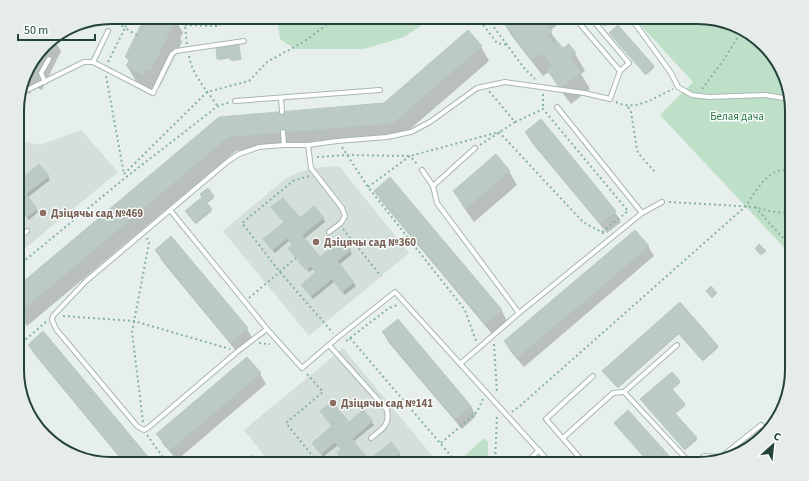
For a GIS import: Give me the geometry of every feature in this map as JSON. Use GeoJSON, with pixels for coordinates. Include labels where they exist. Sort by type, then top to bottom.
{"type":"FeatureCollection","features":[{"type":"Feature","properties":{"kind":"lane"},"geometry":{"type":"LineString","coordinates":[[580,24],[620,71]]}},
{"type":"Feature","properties":{"kind":"lane"},"geometry":{"type":"LineString","coordinates":[[267,329],[238,351],[144,430],[137,426],[56,329],[52,320],[53,316],[86,281],[145,229],[227,162],[240,154],[259,147],[308,145],[387,137],[411,132],[430,122],[477,88],[506,82],[584,93],[610,99],[620,71],[629,63],[596,24]]}},
{"type":"Feature","properties":{"kind":"lane"},"geometry":{"type":"LineString","coordinates":[[635,24],[671,73],[678,87],[692,95],[709,97],[765,95],[784,98]]}},
{"type":"Feature","properties":{"kind":"lane"},"geometry":{"type":"LineString","coordinates":[[93,62],[108,31]]}},
{"type":"Feature","properties":{"kind":"lane"},"geometry":{"type":"LineString","coordinates":[[27,90],[84,62],[93,62],[153,93],[172,54],[176,51],[244,41]]}},
{"type":"Feature","properties":{"kind":"lane"},"geometry":{"type":"LineString","coordinates":[[45,82],[41,73],[49,59]]}},
{"type":"Feature","properties":{"kind":"lane"},"geometry":{"type":"LineString","coordinates":[[235,101],[380,90]]}},
{"type":"Feature","properties":{"kind":"lane"},"geometry":{"type":"LineString","coordinates":[[281,98],[282,112]]}},
{"type":"Feature","properties":{"kind":"lane"},"geometry":{"type":"LineString","coordinates":[[557,107],[642,213]]}},
{"type":"Feature","properties":{"kind":"lane"},"geometry":{"type":"LineString","coordinates":[[284,132],[284,145]]}},
{"type":"Feature","properties":{"kind":"lane"},"geometry":{"type":"LineString","coordinates":[[308,145],[311,168],[342,208],[345,216],[339,225],[330,232]]}},
{"type":"Feature","properties":{"kind":"lane"},"geometry":{"type":"LineString","coordinates":[[433,186],[475,148]]}},
{"type":"Feature","properties":{"kind":"lane"},"geometry":{"type":"LineString","coordinates":[[422,170],[433,186],[437,203],[519,313]]}},
{"type":"Feature","properties":{"kind":"lane"},"geometry":{"type":"LineString","coordinates":[[460,364],[519,313],[642,213],[662,202]]}},
{"type":"Feature","properties":{"kind":"lane"},"geometry":{"type":"LineString","coordinates":[[170,210],[267,329],[302,368],[395,292],[545,457]]}},
{"type":"Feature","properties":{"kind":"lane"},"geometry":{"type":"LineString","coordinates":[[329,345],[387,410],[389,418],[386,425],[371,438]]}},
{"type":"Feature","properties":{"kind":"lane"},"geometry":{"type":"LineString","coordinates":[[563,438],[613,393],[624,392],[677,345]]}},
{"type":"Feature","properties":{"kind":"lane"},"geometry":{"type":"LineString","coordinates":[[579,457],[546,419],[593,376]]}},
{"type":"Feature","properties":{"kind":"lane"},"geometry":{"type":"LineString","coordinates":[[624,392],[686,457]]}},
{"type":"Feature","properties":{"kind":"lane"},"geometry":{"type":"LineString","coordinates":[[728,451],[753,431]]}},
{"type":"Feature","properties":{"kind":"lane"},"geometry":{"type":"LineString","coordinates":[[532,457],[539,450]]}},
{"type":"Feature","properties":{"kind":"path"},"geometry":{"type":"LineString","coordinates":[[119,24],[136,34]]}},
{"type":"Feature","properties":{"kind":"path"},"geometry":{"type":"LineString","coordinates":[[125,178],[105,69],[127,24]]}},
{"type":"Feature","properties":{"kind":"path"},"geometry":{"type":"LineString","coordinates":[[218,106],[207,92],[190,63],[185,26],[217,26],[221,24]]}},
{"type":"Feature","properties":{"kind":"path"},"geometry":{"type":"LineString","coordinates":[[124,174],[207,92],[249,81],[267,62],[305,41],[328,24]]}},
{"type":"Feature","properties":{"kind":"path"},"geometry":{"type":"LineString","coordinates":[[482,24],[497,43],[508,45]]}},
{"type":"Feature","properties":{"kind":"path"},"geometry":{"type":"LineString","coordinates":[[492,24],[524,68],[543,87]]}},
{"type":"Feature","properties":{"kind":"path"},"geometry":{"type":"LineString","coordinates":[[692,95],[704,88],[739,35]]}},
{"type":"Feature","properties":{"kind":"path"},"geometry":{"type":"LineString","coordinates":[[485,86],[515,122]]}},
{"type":"Feature","properties":{"kind":"path"},"geometry":{"type":"LineString","coordinates":[[610,99],[620,104],[632,106],[649,101],[678,87]]}},
{"type":"Feature","properties":{"kind":"path"},"geometry":{"type":"LineString","coordinates":[[543,98],[544,109],[628,211],[602,233]]}},
{"type":"Feature","properties":{"kind":"path"},"geometry":{"type":"LineString","coordinates":[[24,261],[125,178],[218,106],[235,101]]}},
{"type":"Feature","properties":{"kind":"path"},"geometry":{"type":"LineString","coordinates":[[627,106],[631,112],[638,153],[655,172]]}},
{"type":"Feature","properties":{"kind":"path"},"geometry":{"type":"LineString","coordinates":[[475,148],[515,122],[544,109]]}},
{"type":"Feature","properties":{"kind":"path"},"geometry":{"type":"LineString","coordinates":[[499,132],[583,222],[611,238]]}},
{"type":"Feature","properties":{"kind":"path"},"geometry":{"type":"LineString","coordinates":[[310,158],[347,156],[410,156],[499,132]]}},
{"type":"Feature","properties":{"kind":"path"},"geometry":{"type":"LineString","coordinates":[[337,141],[368,187],[465,310],[479,348]]}},
{"type":"Feature","properties":{"kind":"path"},"geometry":{"type":"LineString","coordinates":[[410,156],[422,170]]}},
{"type":"Feature","properties":{"kind":"path"},"geometry":{"type":"LineString","coordinates":[[368,187],[410,156]]}},
{"type":"Feature","properties":{"kind":"path"},"geometry":{"type":"LineString","coordinates":[[507,415],[522,405],[746,206],[758,187],[772,173],[785,171]]}},
{"type":"Feature","properties":{"kind":"path"},"geometry":{"type":"LineString","coordinates":[[316,174],[293,181],[242,223],[280,272],[337,338]]}},
{"type":"Feature","properties":{"kind":"path"},"geometry":{"type":"LineString","coordinates":[[662,202],[746,206],[772,212],[785,213]]}},
{"type":"Feature","properties":{"kind":"path"},"geometry":{"type":"LineString","coordinates":[[755,207],[785,240]]}},
{"type":"Feature","properties":{"kind":"path"},"geometry":{"type":"LineString","coordinates":[[339,225],[381,276]]}},
{"type":"Feature","properties":{"kind":"path"},"geometry":{"type":"LineString","coordinates":[[145,229],[148,243],[132,332],[144,430],[163,457]]}},
{"type":"Feature","properties":{"kind":"path"},"geometry":{"type":"LineString","coordinates":[[245,302],[296,258]]}},
{"type":"Feature","properties":{"kind":"path"},"geometry":{"type":"LineString","coordinates":[[343,344],[389,308],[397,305],[402,311]]}},
{"type":"Feature","properties":{"kind":"path"},"geometry":{"type":"LineString","coordinates":[[24,341],[53,316],[134,321],[238,351]]}},
{"type":"Feature","properties":{"kind":"path"},"geometry":{"type":"LineString","coordinates":[[494,335],[497,405],[495,457]]}},
{"type":"Feature","properties":{"kind":"path"},"geometry":{"type":"LineString","coordinates":[[350,338],[453,457]]}},
{"type":"Feature","properties":{"kind":"path"},"geometry":{"type":"LineString","coordinates":[[257,343],[277,345]]}},
{"type":"Feature","properties":{"kind":"path"},"geometry":{"type":"LineString","coordinates":[[302,376],[306,373],[323,392],[286,423],[313,457]]}},
{"type":"Feature","properties":{"kind":"path"},"geometry":{"type":"LineString","coordinates":[[441,443],[477,412],[484,399],[488,404]]}},
{"type":"Feature","properties":{"kind":"path"},"geometry":{"type":"LineString","coordinates":[[497,413],[502,418]]}},
{"type":"Feature","properties":{"kind":"shaded area","name":"Дзіцячы сад №469"},"geometry":{"type":"Polygon","coordinates":[[[81,130],[118,172],[24,249],[24,141],[40,145],[81,130]]]}},
{"type":"Feature","properties":{"kind":"shaded area","name":"Дзіцячы сад №360"},"geometry":{"type":"Polygon","coordinates":[[[339,166],[409,253],[309,336],[223,231],[286,178],[311,168],[339,166]]]}},
{"type":"Feature","properties":{"kind":"shaded area","name":"Дзіцячы сад №141"},"geometry":{"type":"Polygon","coordinates":[[[343,348],[433,457],[265,457],[244,430],[343,348]]]}},
{"type":"Feature","properties":{"kind":"green space"},"geometry":{"type":"Polygon","coordinates":[[[278,24],[424,24],[404,37],[364,49],[295,49],[280,39],[278,24]]]}},
{"type":"Feature","properties":{"kind":"green space","name":"Белая дача"},"geometry":{"type":"Polygon","coordinates":[[[639,24],[698,24],[721,27],[742,36],[751,42],[770,62],[780,83],[785,105],[785,249],[660,115],[693,82],[639,24]]]}},
{"type":"Feature","properties":{"kind":"green space"},"geometry":{"type":"Polygon","coordinates":[[[484,438],[488,442],[488,457],[463,457],[484,438]]]}},
{"type":"Feature","properties":{"kind":"building"},"geometry":{"type":"Polygon","coordinates":[[[142,24],[173,25],[151,70],[147,68],[143,75],[126,66],[130,59],[125,57],[142,24]]]}},
{"type":"Feature","properties":{"kind":"building"},"geometry":{"type":"Polygon","coordinates":[[[505,24],[546,24],[552,32],[547,36],[553,43],[557,41],[563,48],[569,44],[576,53],[570,58],[581,72],[560,88],[547,70],[552,66],[542,53],[533,60],[505,24]]]}},
{"type":"Feature","properties":{"kind":"building"},"geometry":{"type":"Polygon","coordinates":[[[618,25],[654,66],[645,74],[609,33],[618,25]]]}},
{"type":"Feature","properties":{"kind":"building"},"geometry":{"type":"Polygon","coordinates":[[[468,30],[482,46],[393,123],[228,137],[24,309],[24,281],[219,117],[384,103],[468,30]]]}},
{"type":"Feature","properties":{"kind":"building"},"geometry":{"type":"Polygon","coordinates":[[[239,45],[241,59],[230,60],[230,57],[217,59],[216,48],[239,45]]]}},
{"type":"Feature","properties":{"kind":"building"},"geometry":{"type":"Polygon","coordinates":[[[541,119],[616,211],[600,224],[525,132],[541,119]]]}},
{"type":"Feature","properties":{"kind":"building"},"geometry":{"type":"Polygon","coordinates":[[[496,154],[510,171],[466,208],[453,191],[496,154]]]}},
{"type":"Feature","properties":{"kind":"building"},"geometry":{"type":"Polygon","coordinates":[[[39,164],[49,176],[26,194],[37,209],[27,217],[24,214],[24,177],[39,164]]]}},
{"type":"Feature","properties":{"kind":"building"},"geometry":{"type":"Polygon","coordinates":[[[390,177],[502,310],[486,324],[374,191],[390,177]]]}},
{"type":"Feature","properties":{"kind":"building"},"geometry":{"type":"Polygon","coordinates":[[[208,188],[214,196],[206,202],[212,209],[195,223],[185,211],[202,197],[200,194],[208,188]]]}},
{"type":"Feature","properties":{"kind":"building"},"geometry":{"type":"Polygon","coordinates":[[[283,198],[300,218],[314,206],[324,218],[302,235],[320,257],[342,239],[351,250],[337,261],[354,282],[342,292],[332,279],[311,296],[301,285],[316,272],[311,266],[306,270],[288,248],[292,245],[287,238],[272,250],[263,239],[284,222],[271,207],[283,198]]]}},
{"type":"Feature","properties":{"kind":"building"},"geometry":{"type":"Polygon","coordinates":[[[635,230],[649,246],[518,357],[504,341],[635,230]]]}},
{"type":"Feature","properties":{"kind":"building"},"geometry":{"type":"Polygon","coordinates":[[[171,236],[248,328],[231,343],[155,250],[171,236]]]}},
{"type":"Feature","properties":{"kind":"building"},"geometry":{"type":"Polygon","coordinates":[[[759,244],[766,251],[761,255],[755,249],[759,244]]]}},
{"type":"Feature","properties":{"kind":"building"},"geometry":{"type":"Polygon","coordinates":[[[711,286],[717,293],[712,298],[706,291],[711,286]]]}},
{"type":"Feature","properties":{"kind":"building"},"geometry":{"type":"Polygon","coordinates":[[[680,302],[718,346],[702,360],[678,333],[617,387],[602,371],[680,302]]]}},
{"type":"Feature","properties":{"kind":"building"},"geometry":{"type":"Polygon","coordinates":[[[398,319],[471,406],[455,419],[382,332],[398,319]]]}},
{"type":"Feature","properties":{"kind":"building"},"geometry":{"type":"Polygon","coordinates":[[[43,331],[148,457],[120,457],[28,345],[43,331]]]}},
{"type":"Feature","properties":{"kind":"building"},"geometry":{"type":"Polygon","coordinates":[[[247,357],[261,373],[170,450],[156,434],[247,357]]]}},
{"type":"Feature","properties":{"kind":"building"},"geometry":{"type":"Polygon","coordinates":[[[672,372],[680,381],[672,389],[685,404],[675,413],[697,438],[684,449],[640,399],[672,372]]]}},
{"type":"Feature","properties":{"kind":"building"},"geometry":{"type":"Polygon","coordinates":[[[332,402],[349,422],[363,410],[373,421],[352,439],[367,457],[340,457],[337,453],[341,449],[335,442],[321,454],[312,443],[332,426],[320,411],[332,402]]]}},
{"type":"Feature","properties":{"kind":"building"},"geometry":{"type":"Polygon","coordinates":[[[628,410],[670,457],[644,457],[614,423],[628,410]]]}},
{"type":"Feature","properties":{"kind":"building"},"geometry":{"type":"Polygon","coordinates":[[[391,442],[400,453],[395,457],[373,457],[391,442]]]}},
{"type":"Feature","properties":{"kind":"place","name":"Дзіцячы сад №469"},"geometry":{"type":"Point","coordinates":[43,213]}},
{"type":"Feature","properties":{"kind":"place","name":"Дзіцячы сад №360"},"geometry":{"type":"Point","coordinates":[316,242]}},
{"type":"Feature","properties":{"kind":"place","name":"Дзіцячы сад №141"},"geometry":{"type":"Point","coordinates":[333,403]}}]}
